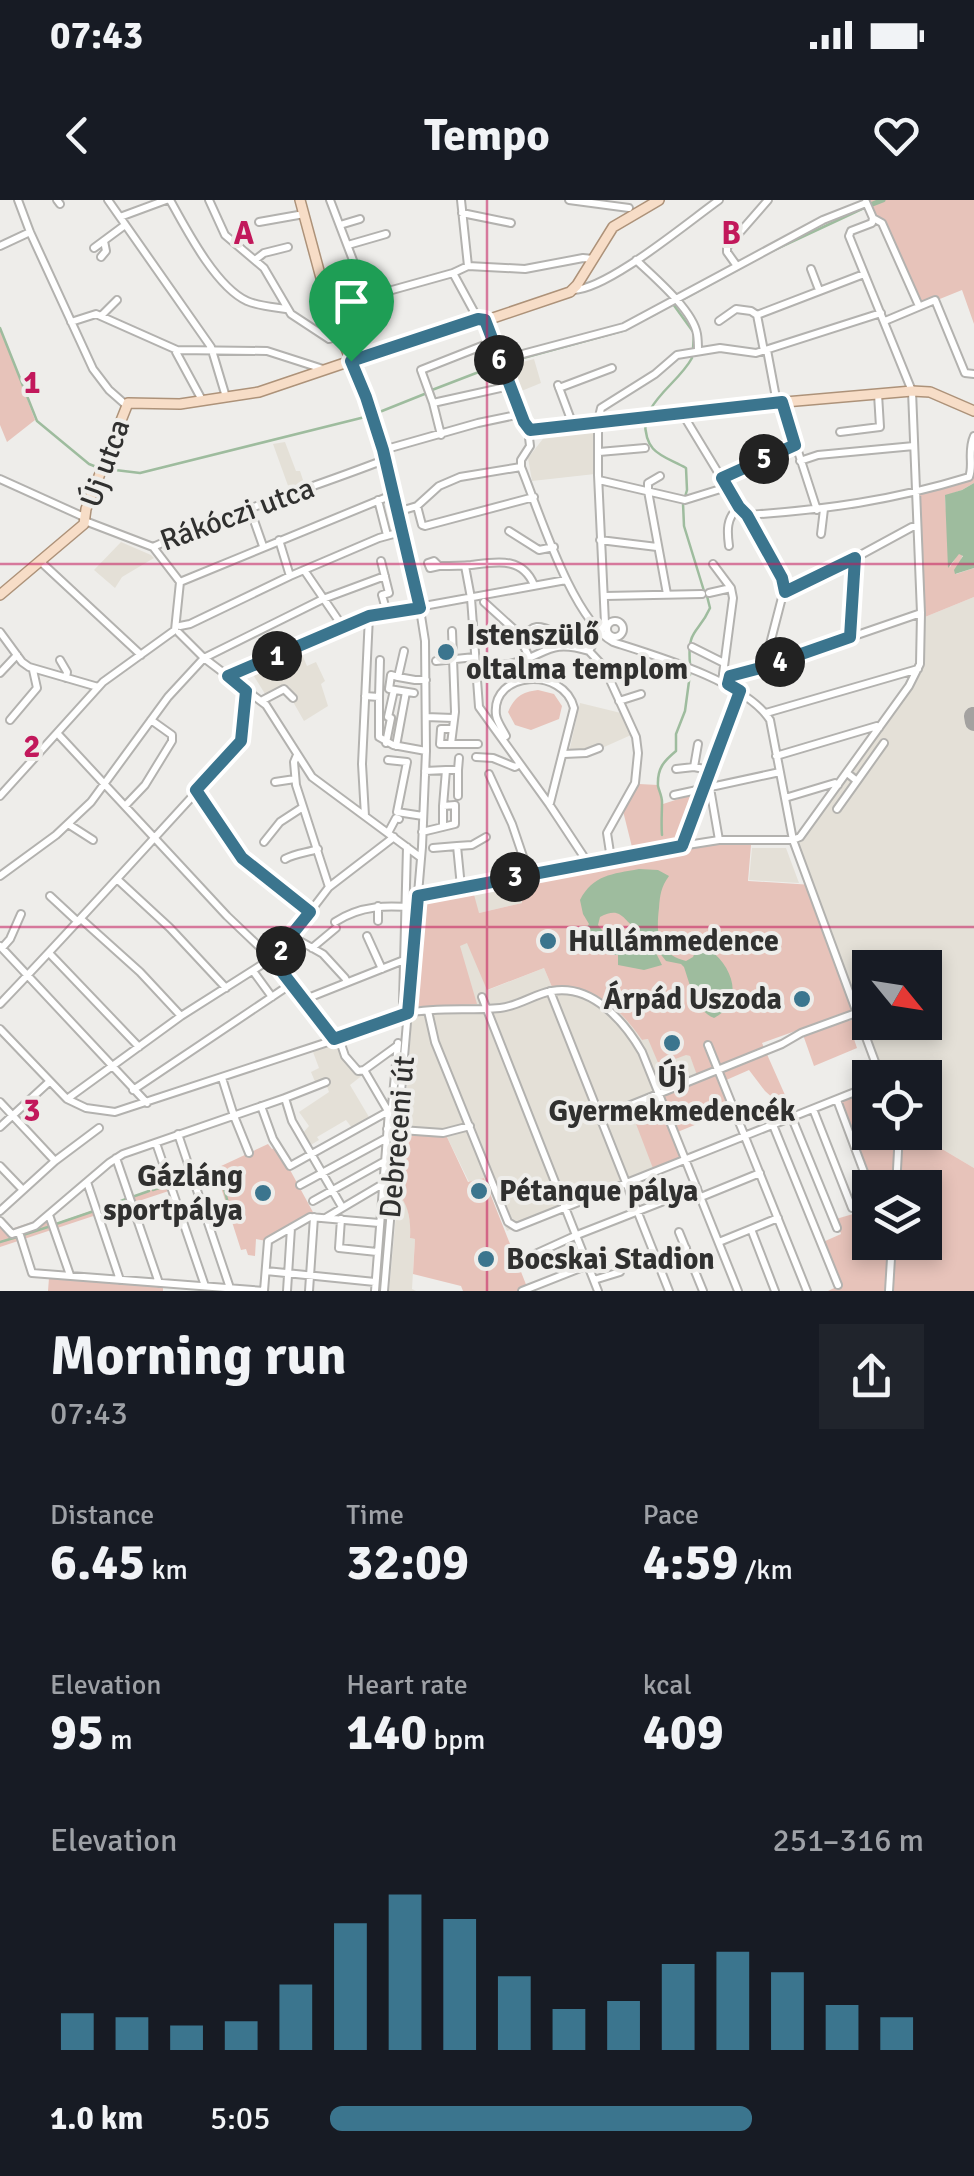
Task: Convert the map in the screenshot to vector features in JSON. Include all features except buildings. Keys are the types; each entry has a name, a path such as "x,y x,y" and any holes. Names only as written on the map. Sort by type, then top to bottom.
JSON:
{"main road":[{"path":"300,200 333,319 351,361"},
{"path":"126,404 172,405 259,392 573,290 610,230 631,208 659,200"},
{"path":"481,319 528,429 532,430 912,391 938,394 974,411"},
{"name":"Új utca","path":"84,519 126,404"},
{"path":"0,595 78,530 84,519"}],"street":[{"path":"18,200 99,377 126,404"},
{"path":"108,200 213,350 226,397"},
{"path":"94,248 122,221 168,200 204,259 236,294 249,302 288,310"},
{"path":"209,200 225,235 264,268 288,310 328,339 341,336"},
{"path":"330,200 367,297"},
{"path":"462,200 468,266"},
{"path":"569,200 631,208"},
{"path":"573,290 610,279 719,200"},
{"path":"737,266 727,247 768,200"},
{"path":"500,360 624,327 824,220 867,204 873,218 882,223 919,306"},
{"path":"258,222 304,214"},
{"path":"462,214 511,223"},
{"path":"340,225 360,218"},
{"path":"418,896 719,840 794,840 800,837 909,686 919,669 921,613 912,391 848,236 872,223 873,218"},
{"path":"0,246 30,232"},
{"path":"348,245 386,234"},
{"path":"101,257 106,251 104,241"},
{"path":"255,260 264,253 288,247"},
{"path":"333,319 367,297 468,266 525,270 593,259"},
{"path":"635,260 668,289 696,329 698,351"},
{"path":"811,270 820,290"},
{"path":"453,273 481,319"},
{"path":"757,315 864,274"},
{"path":"101,316 117,300"},
{"path":"590,651 606,624 598,452 602,406 677,356 720,348 766,351 936,300 966,375 974,374"},
{"path":"719,321 736,309 757,315 780,402 820,509 822,534"},
{"path":"71,322 94,314 177,350 266,352 324,369"},
{"path":"441,434 421,370 492,342"},
{"path":"177,350 203,401"},
{"name":"Debreceni út","path":"351,361 366,397 400,511 401,532 420,608 426,680 421,860 384,1291"},
{"path":"573,425 558,386 612,368"},
{"path":"434,403 510,386"},
{"path":"840,432 880,427 878,394"},
{"path":"682,412 782,578 785,592 764,667"},
{"name":"Rákóczi utca","path":"3,481 153,548 441,434 522,414"},
{"path":"528,429 530,446 521,466 566,580 594,626 614,642 727,678 770,720 794,840 852,1002"},
{"path":"747,515 820,509 916,493 969,477 969,450 974,436"},
{"path":"722,478 795,445"},
{"path":"800,461 818,455 914,446"},
{"path":"598,452 645,448"},
{"path":"400,511 417,506 445,483 521,466"},
{"path":"660,476 649,482 648,492 668,594"},
{"path":"599,480 685,500 727,487"},
{"path":"0,491 3,481"},
{"path":"180,582 392,494"},
{"path":"417,506 422,525 429,528 534,498"},
{"path":"378,500 387,534"},
{"path":"729,546 728,524 739,507"},
{"path":"250,509 263,546"},
{"path":"785,592 917,527"},
{"path":"510,531 539,550 554,547"},
{"path":"0,796 98,687 178,630 290,576 387,534 401,532"},
{"path":"279,540 290,576"},
{"path":"600,540 657,547"},
{"path":"153,548 180,582 178,630 204,658 261,701 312,776 421,860"},
{"path":"850,637 855,558"},
{"path":"381,561 389,593 382,595 387,614"},
{"path":"438,566 507,561 529,574 534,585"},
{"path":"40,562 141,655"},
{"path":"713,564 731,588 731,622 724,663 727,678"},
{"path":"465,566 479,707 588,863"},
{"path":"304,570 343,627"},
{"path":"0,876 68,824 104,785 168,697 204,658 322,599 382,576"},
{"path":"228,676 369,616 566,580"},
{"path":"605,596 683,596 731,588"},
{"path":"484,602 514,628 529,657"},
{"path":"727,678 921,613"},
{"path":"365,816 362,764 369,616"},
{"path":"522,638 537,626 557,633 565,645"},
{"path":"452,631 452,729 440,729 440,744 478,744"},
{"path":"0,632 17,656 33,669 98,687"},
{"path":"436,662 454,659 508,664 565,645 590,651 604,667 636,737 635,784 607,834 611,859"},
{"path":"692,647 724,663"},
{"path":"398,677 404,652"},
{"path":"0,674 17,656"},
{"path":"60,660 66,678"},
{"path":"380,660 379,736 396,746 426,750"},
{"path":"10,720 38,688 33,669"},
{"path":"766,713 919,669"},
{"path":"396,746 410,692 389,689 391,675 426,680"},
{"path":"502,738 506,736 496,712 502,692 522,680 560,686 574,704 550,804"},
{"path":"261,701 284,689 293,698"},
{"path":"386,742 394,690"},
{"path":"0,1004 241,741 246,691"},
{"path":"682,846 740,691"},
{"path":"619,701 641,694"},
{"path":"365,696 379,697"},
{"path":"426,717 453,718"},
{"path":"125,806 145,785 172,741 172,735 152,720"},
{"path":"776,756 879,728"},
{"path":"57,733 272,959 337,1038 358,1071 398,1044 375,1286 266,1271"},
{"path":"837,808 884,743"},
{"path":"694,767 698,744"},
{"path":"564,754 599,748"},
{"path":"297,755 295,779 328,886"},
{"path":"476,757 520,764"},
{"path":"458,796 459,758"},
{"path":"388,760 407,762 397,812 423,816"},
{"path":"676,768 709,770"},
{"path":"442,827 446,770"},
{"path":"425,771 458,770"},
{"path":"674,795 780,772"},
{"path":"847,773 857,780"},
{"path":"488,774 512,824 529,874"},
{"path":"275,782 295,779"},
{"path":"785,798 838,785"},
{"path":"706,788 719,840"},
{"path":"196,790 242,858 310,912"},
{"path":"422,832 455,824 456,805 443,806"},
{"path":"264,842 280,822 303,807"},
{"path":"67,1099 181,1016 272,959 328,886 391,835 396,818 400,819"},
{"path":"68,824 92,840"},
{"path":"433,848 472,844 486,838"},
{"path":"457,846 461,887"},
{"path":"407,847 406,1003 417,1011"},
{"path":"286,859 318,849"},
{"path":"116,879 170,928 226,988"},
{"path":"50,896 140,972 181,1016"},
{"path":"378,906 378,921"},
{"path":"312,948 347,914 378,906 416,908"},
{"path":"21,914 10,939 1,947 146,1104"},
{"path":"292,936 333,963 346,982"},
{"path":"367,936 382,969"},
{"path":"50,953 139,1046"},
{"path":"302,1000 404,960"},
{"path":"253,971 272,997"},
{"path":"133,1090 291,984"},
{"path":"550,991 669,1291"},
{"path":"0,1029 67,1099 80,1106 111,1112 146,1104 408,1013 512,1006 550,991 583,994 609,1010 635,1040 738,1291"},
{"path":"482,996 598,1291"},
{"path":"428,1011 435,1042 511,1226 516,1227 852,1093"},
{"path":"601,1117 852,1014"},
{"path":"394,1020 406,1026"},
{"path":"708,1045 807,1291"},
{"path":"364,1070 389,1111"},
{"path":"222,1078 249,1153"},
{"path":"0,1127 49,1082"},
{"path":"4,1237 33,1227 116,1158 326,1082"},
{"path":"285,1098 292,1121 342,1207"},
{"path":"837,1099 863,1170"},
{"path":"0,1102 55,1161"},
{"path":"261,1106 273,1139 290,1166 389,1111"},
{"path":"812,1109 852,1208"},
{"path":"792,1118 837,1228"},
{"path":"773,1125 838,1285"},
{"path":"300,1185 398,1130 444,1133 470,1126"},
{"path":"0,1211 99,1128"},
{"path":"178,1134 230,1288"},
{"path":"156,1142 204,1286"},
{"path":"116,1158 159,1282"},
{"path":"313,1201 384,1161"},
{"path":"0,1166 22,1190"},
{"path":"701,1197 760,1173"},
{"path":"87,1182 120,1280"},
{"path":"327,1218 382,1185"},
{"path":"522,1260 697,1188"},
{"path":"667,1200 671,1210"},
{"path":"49,1215 70,1276"},
{"path":"16,1233 32,1273 264,1291 268,1241 310,1217 379,1223"},
{"path":"309,1291 314,1217"},
{"path":"719,1242 779,1218"},
{"path":"340,1219 340,1248 377,1252"},
{"path":"0,1222 9,1232 16,1233"},
{"path":"288,1291 291,1228"},
{"path":"751,1229 775,1291"},
{"path":"679,1232 703,1291"},
{"path":"656,1260 686,1248"},
{"path":"889,1291 891,1260"},
{"path":"522,1291 588,1265"},
{"path":"594,1280 620,1272 618,1265"}],"shaded area":[{"path":"867,200 974,200 974,324 962,290 920,307 883,223 875,217"},
{"path":"0,327 35,420 7,442 0,425"},
{"path":"534,359 541,383 519,392 508,366"},
{"path":"595,426 595,474 532,481 528,458 549,431"},
{"path":"285,442 306,489 291,494 273,444"},
{"path":"974,470 974,483 945,496 950,567 958,554 963,554 956,574 974,568 974,597 925,617 916,493 968,477"},
{"path":"974,483 974,568 955,574 963,556 959,554 948,568 945,495"},
{"path":"121,542 154,558 122,577 115,588 94,570"},
{"path":"974,597 974,1168 942,1149 942,1060 879,1060 871,1040 942,1040 942,950 852,950 852,988 799,844 912,689 923,667 925,617"},
{"path":"300,650 307,666 316,662 325,681 321,684 328,706 304,721 289,686 267,697 252,673"},
{"path":"538,690 554,694 562,706 559,719 531,730 515,725 508,712 513,703 519,696"},
{"path":"580,703 621,713 631,735 602,748 599,744 569,752"},
{"path":"639,784 658,785 663,804 697,793 678,850 720,844 751,845 748,881 813,885 852,988 852,1012 846,1015 852,1020 852,1040 857,1048 814,1066 801,1029 762,1043 789,1104 783,1107 749,1070 724,1081 734,1109 675,1133 683,1158 654,1171 633,1116 661,1105 657,1094 698,1078 690,1056 659,1065 648,1039 642,1040 614,1008 582,990 552,987 544,968 487,990 467,943 460,946 477,1004 416,1008 423,899 473,891 479,913 522,903 517,879 635,859 623,811"},
{"path":"752,848 786,848 799,883 749,880"},
{"path":"639,869 658,870 669,876 661,891 658,917 664,948 686,961 696,950 710,950 730,975 730,1003 714,1018 698,1004 684,967 666,961 647,937 637,934 638,930 618,913 600,917 598,925 610,940 605,944 596,947 584,940 582,933 589,924 580,900 585,892 604,877"},
{"path":"517,879 522,903 479,913 463,928 488,990 544,968 552,987 573,987 591,993 610,1003 642,1040 690,1056 699,1078 661,1105 654,1171 507,1231 484,1178 469,1182 447,1137 404,1133 420,897"},
{"path":"630,935 632,941 635,936 656,953 662,965 644,970 618,965 614,952 622,948 625,937"},
{"path":"339,1042 344,1056 364,1074 350,1085 369,1117 352,1128 346,1120 309,1146 302,1134 309,1126 299,1112 329,1092 325,1081 316,1084 311,1072 319,1068 313,1052"},
{"path":"852,1096 852,1136 839,1101"},
{"path":"404,1133 446,1135 468,1182 484,1178 527,1287 517,1291 463,1291 461,1286 413,1274 415,1239 410,1238 408,1214 398,1193"},
{"path":"268,1144 272,1149 277,1146 314,1214 266,1241 256,1239 255,1256 241,1250 217,1175 0,1247 0,1217 11,1229 38,1220 50,1209 56,1223 219,1167"},
{"path":"942,1149 974,1168 974,1291 828,1291 840,1285 823,1242 841,1234 836,1219 852,1214 852,1260 942,1260 942,1170 865,1170 857,1150"},
{"path":"398,1193 406,1202 410,1238 415,1239 412,1289 416,1291 389,1291"},
{"path":"49,1278 163,1287 163,1291 48,1291"}],"waterway":[{"path":"870,205 883,200"},
{"path":"772,251 864,208"},
{"path":"680,301 752,262"},
{"path":"652,316 673,304 694,333 693,349"},
{"path":"0,328 37,421 99,468"},
{"path":"505,363 622,331"},
{"path":"650,410 692,358"},
{"path":"432,390 497,365"},
{"path":"377,413 427,393"},
{"path":"107,469 140,473 369,416"},
{"path":"645,421 652,447 686,468 685,497"},
{"path":"683,503 684,526 704,591"},
{"path":"690,664 692,638 710,608 707,596"},
{"path":"662,835 659,774 676,751 676,734 685,711 690,674"},
{"path":"196,1176 218,1169"},
{"path":"219,1171 228,1203"},
{"path":"173,1183 190,1178"},
{"path":"153,1190 168,1185"},
{"path":"132,1197 149,1191"},
{"path":"100,1209 126,1199"},
{"path":"56,1224 94,1211"},
{"path":"23,1235 51,1226"},
{"path":"0,1242 17,1237"}],"runway":[{"path":"973,716 974,722"}],"place":[{"name":"Istenszülő oltalma templom","path":"446,652"},
{"name":"Hullámmedence","path":"548,941"},
{"name":"Árpád Uszoda","path":"802,999"},
{"name":"Új Gyermekmedencék","path":"672,1043"},
{"name":"Pétanque pálya","path":"479,1191"},
{"name":"Gázláng sportpálya","path":"263,1193"},
{"name":"Bocskai Stadion","path":"486,1259"}],"route":[{"path":"478,319 485,320 530,430 782,402 795,445 722,478 782,578 785,592 855,558 856,562 850,637 730,676 728,684 740,691 682,846 418,896 408,1013 334,1039 272,959 310,912 242,858 196,790 242,738 246,691 228,676 369,616 420,608 383,450 351,361 478,319"}]}
